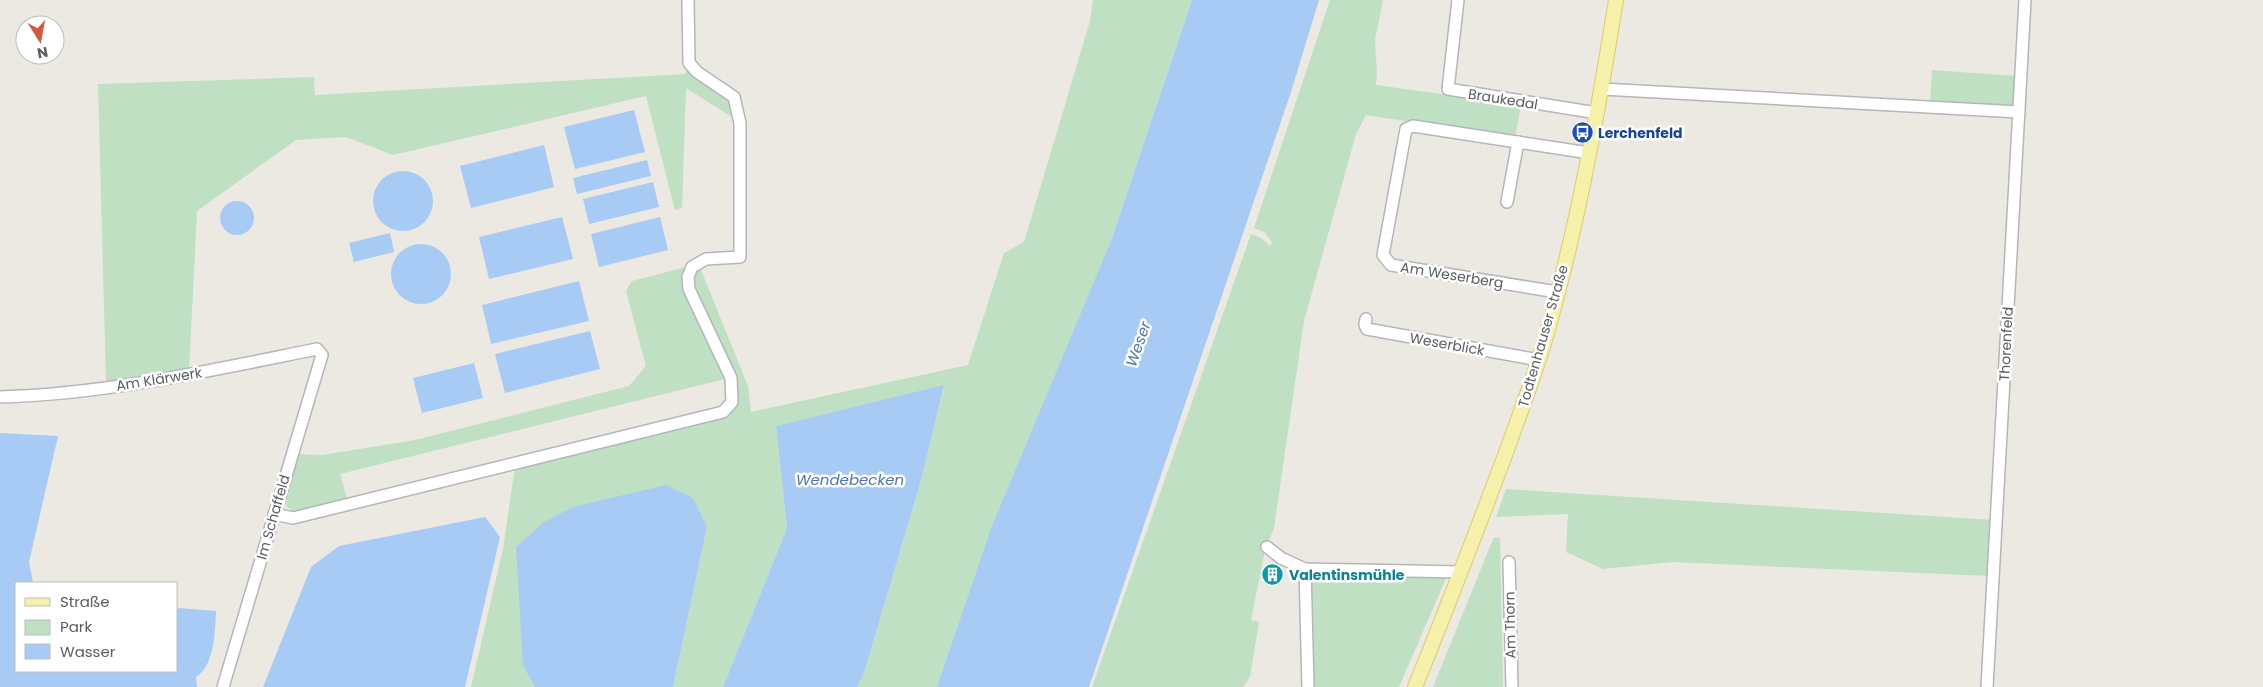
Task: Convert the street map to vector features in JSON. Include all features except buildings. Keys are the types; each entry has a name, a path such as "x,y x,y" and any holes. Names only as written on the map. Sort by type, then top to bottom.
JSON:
{"main road":[{"name":"Todtenhauser Straße","path":"1415,687 1461,572 1538,360 1575,223 1602,89 1616,0"}],"street":[{"path":"274,514 293,518 723,412 732,402 731,378 689,289 688,277 692,266 706,259 740,257 740,123 734,96 697,72 689,62 688,0"},
{"name":"Braukedal","path":"1458,0 1448,89 1597,113"},
{"name":"Thorenfeld","path":"1987,687 2025,0"},
{"path":"1602,89 2019,112"},
{"name":"Am Weserberg","path":"1518,142 1409,127 1406,129 1383,255 1391,265 1557,292"},
{"path":"1506,202 1518,142 1589,153"},
{"name":"Weserblick","path":"1366,319 1365,325 1367,329 1538,360"},
{"name":"Im Schaffeld","path":"222,687 322,355 317,349"},
{"name":"Am Klärwerk","path":"0,397 33,396 189,375 317,349"},
{"path":"1267,547 1281,558 1305,569 1461,572"},
{"name":"Am Thorn","path":"1509,562 1512,687"},
{"path":"1305,569 1308,687"}],"green space":[{"path":"1093,0 1192,0 1111,241 940,687 857,687 864,673 922,477 944,386 776,426 787,528 723,687 673,687 707,527 523,666 535,687 471,687 503,549 515,467 725,416 735,402 692,289 690,278 699,265 748,386 751,412 968,365 1004,253 1024,242 1090,21"},
{"path":"1330,0 1383,0 1375,40 1376,85 1521,105 1515,138 1366,115 1356,134 1304,321 1274,528 1265,550 1251,620 1259,622 1250,677 1243,687 1092,687 1251,234 1261,238 1270,246 1272,242 1264,232 1254,228"},
{"path":"688,69 732,99 735,119 686,88 682,208 675,210 646,96 393,155 346,137 296,140 197,211 189,370 106,381 98,84 314,77 315,95 685,74"},
{"path":"1932,70 2017,76 2016,109 1930,104"},
{"path":"690,266 685,277 729,378 340,474 348,502 294,515 283,501 297,454 323,455 415,440 629,386 646,366 626,291 632,281"},
{"path":"1506,489 1993,520 1989,576 1673,562 1603,569 1566,552 1568,514 1496,517"},
{"path":"1494,537 1500,538 1503,687 1433,687"},
{"path":"1315,572 1447,576 1399,687 1310,687 1308,580"}],"water":[{"name":"Weser","path":"1192,0 1319,0 1291,92 1089,687 937,687 992,526 1111,241"},
{"path":"634,110 645,152 575,169 564,127"},
{"path":"544,145 554,187 471,208 460,166"},
{"path":"647,160 651,176 577,194 573,178"},
{"path":"403,171 420,176 428,184 433,201 428,218 420,226 403,231 386,226 378,218 373,201 378,184 386,176"},
{"path":"653,182 659,207 589,224 583,199"},
{"path":"237,201 249,206 254,218 249,230 237,235 225,230 220,218 225,206"},
{"path":"562,217 573,259 489,279 479,237"},
{"path":"660,217 668,250 599,267 591,234"},
{"path":"390,233 394,252 354,262 349,243"},
{"path":"421,244 438,249 446,257 451,274 446,291 438,299 421,304 404,299 396,291 391,274 396,257 404,249"},
{"path":"579,281 589,321 491,344 482,305"},
{"path":"590,331 600,369 505,393 495,354"},
{"path":"474,363 483,398 422,413 413,378"},
{"name":"Wendebecken","path":"944,385 922,477 864,673 857,687 723,687 787,528 776,426"},
{"path":"0,433 58,436 29,562 33,582 15,582 15,672 178,672 179,608 216,611 213,647 207,664 196,677 197,687 0,687"},
{"path":"666,485 693,498 707,527 673,687 535,687 523,666 516,547 544,522 573,507"},
{"path":"485,517 500,537 465,687 263,687 311,567 339,546"}],"place":[{"name":"Lerchenfeld","path":"1582,133"},
{"name":"Valentinsmühle","path":"1273,575"}]}
